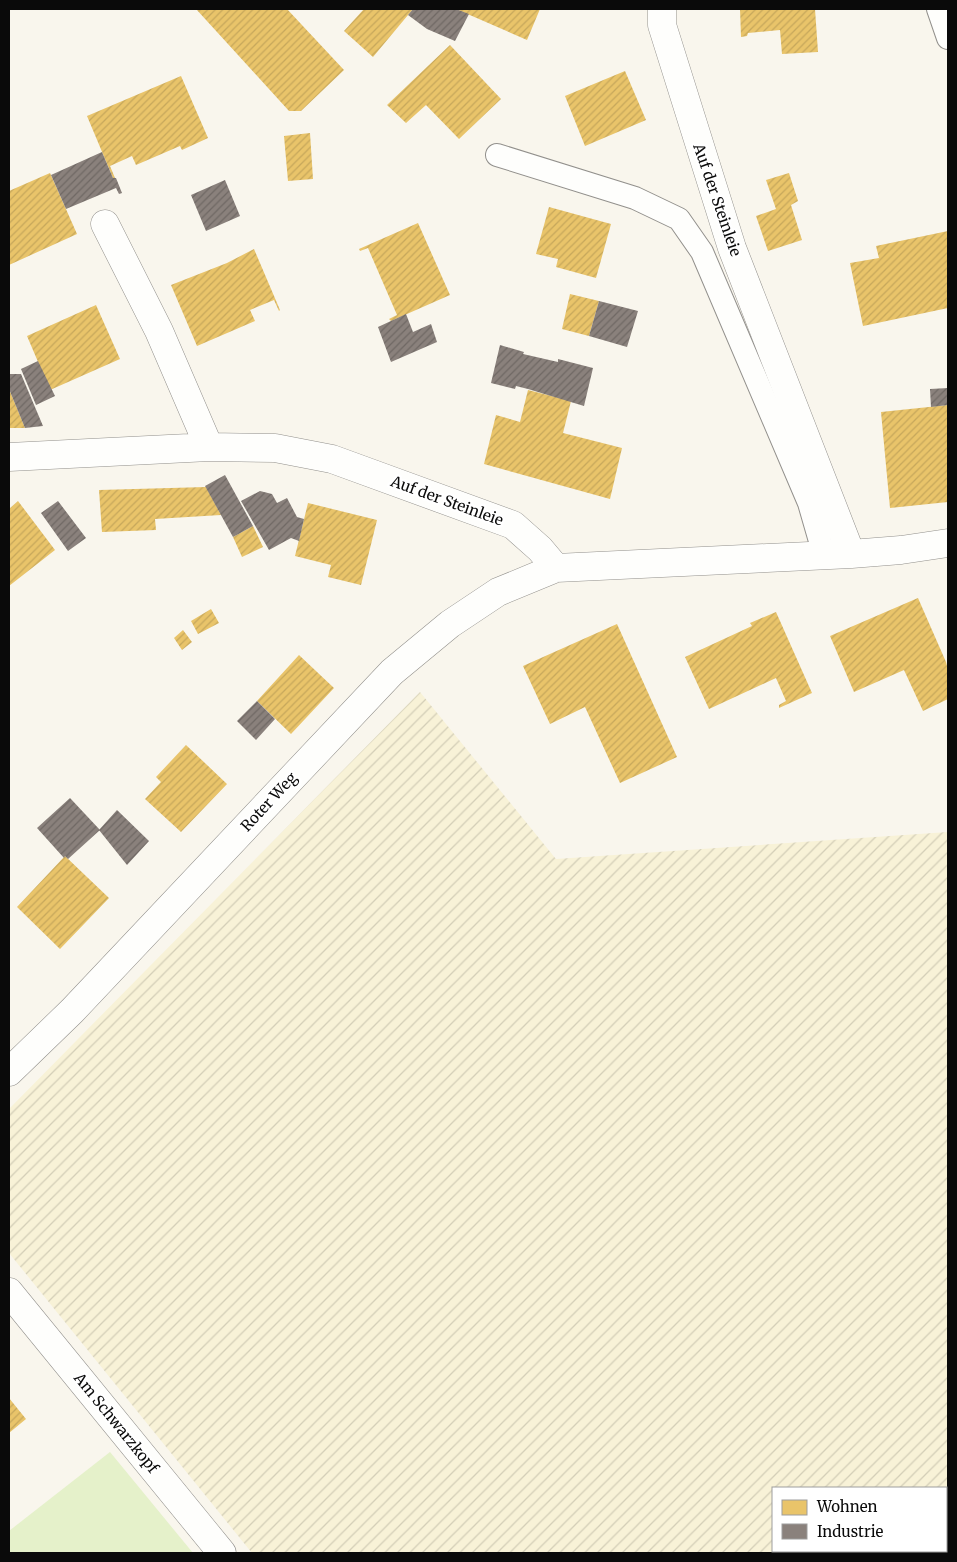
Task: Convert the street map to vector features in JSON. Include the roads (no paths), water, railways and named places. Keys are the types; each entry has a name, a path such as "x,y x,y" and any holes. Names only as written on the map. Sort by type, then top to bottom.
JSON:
{"street":[{"name":"Auf der Steinleie","path":"662,9 662,25 732,248 851,554"},
{"path":"105,224 159,330 209,447"},
{"name":"Auf der Steinleie","path":"9,457 209,447 275,448 332,458 513,525 540,549 556,568"},
{"path":"556,568 851,554 902,550 948,543"},
{"name":"Roter Weg","path":"9,1072 72,1011 392,672 450,624 498,592 556,568"},
{"name":"Am Schwarzkopf","path":"9,1292 222,1553"}],"lane":[{"path":"938,9 948,38"},
{"path":"497,155 635,198 678,219 702,252 809,503 824,555"}]}
